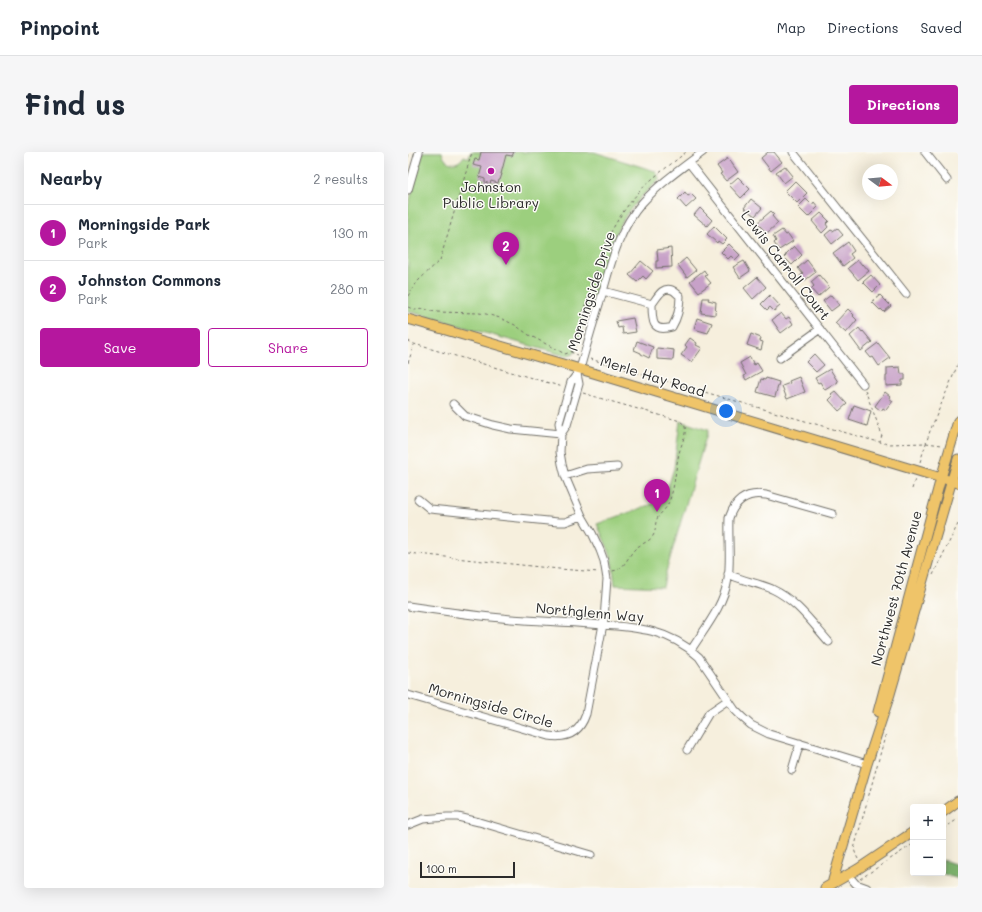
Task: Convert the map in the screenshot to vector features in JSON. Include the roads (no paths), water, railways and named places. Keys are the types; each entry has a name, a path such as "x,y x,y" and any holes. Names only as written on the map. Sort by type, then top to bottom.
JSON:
{"main road":[{"name":"Merle Hay Road","path":"408,319 955,482"},
{"name":"Northwest 70th Avenue","path":"867,764 869,745 941,478 958,421"},
{"name":"Northwest 70th Avenue","path":"829,886 833,880 867,764 955,482 958,459"},
{"path":"946,810 958,801"},
{"path":"829,886 910,834"}],"street":[{"path":"408,190 419,152"},
{"name":"Morningside Drive","path":"603,625 607,579 604,561 592,533 582,516 565,476 560,452 561,434 559,423 571,382 579,371 584,357 617,244 624,230 631,217 651,193 703,152"},
{"path":"793,152 906,294"},
{"path":"925,152 947,180"},
{"name":"Lewis Carroll Court","path":"689,163 863,384"},
{"path":"666,289 673,290 680,296 677,318 672,327 664,329 656,326 652,319 652,304 661,292 666,289"},
{"path":"603,291 652,304"},
{"path":"780,358 820,329"},
{"name":"Morningside Drive","path":"561,434 567,425 579,384 579,371"},
{"path":"453,404 465,416 493,425 511,429 561,434"},
{"path":"565,476 587,469 617,467"},
{"path":"692,650 722,600 728,574 729,518 731,511 739,500 752,494 766,495 833,514"},
{"path":"418,499 430,509 558,522 565,522 582,516"},
{"path":"728,574 762,585 774,590 786,598 805,614 829,642"},
{"name":"Northglenn Way","path":"408,606 478,616 636,628 673,638 692,650 699,657 728,700 739,714 751,725 769,734 867,764"},
{"name":"Morningside Circle","path":"408,695 556,738 570,735 584,720 603,625"},
{"path":"687,750 709,713 728,700"},
{"path":"792,770 800,743"},
{"path":"408,825 423,819 447,817 458,818 479,822 591,855"},
{"path":"848,875 855,883 867,888"}],"place":[{"name":"Johnston Public Library","path":"491,171"},
{"name":"Johnston Commons","path":"506,265"},
{"name":"Morningside Park","path":"657,512"}]}
